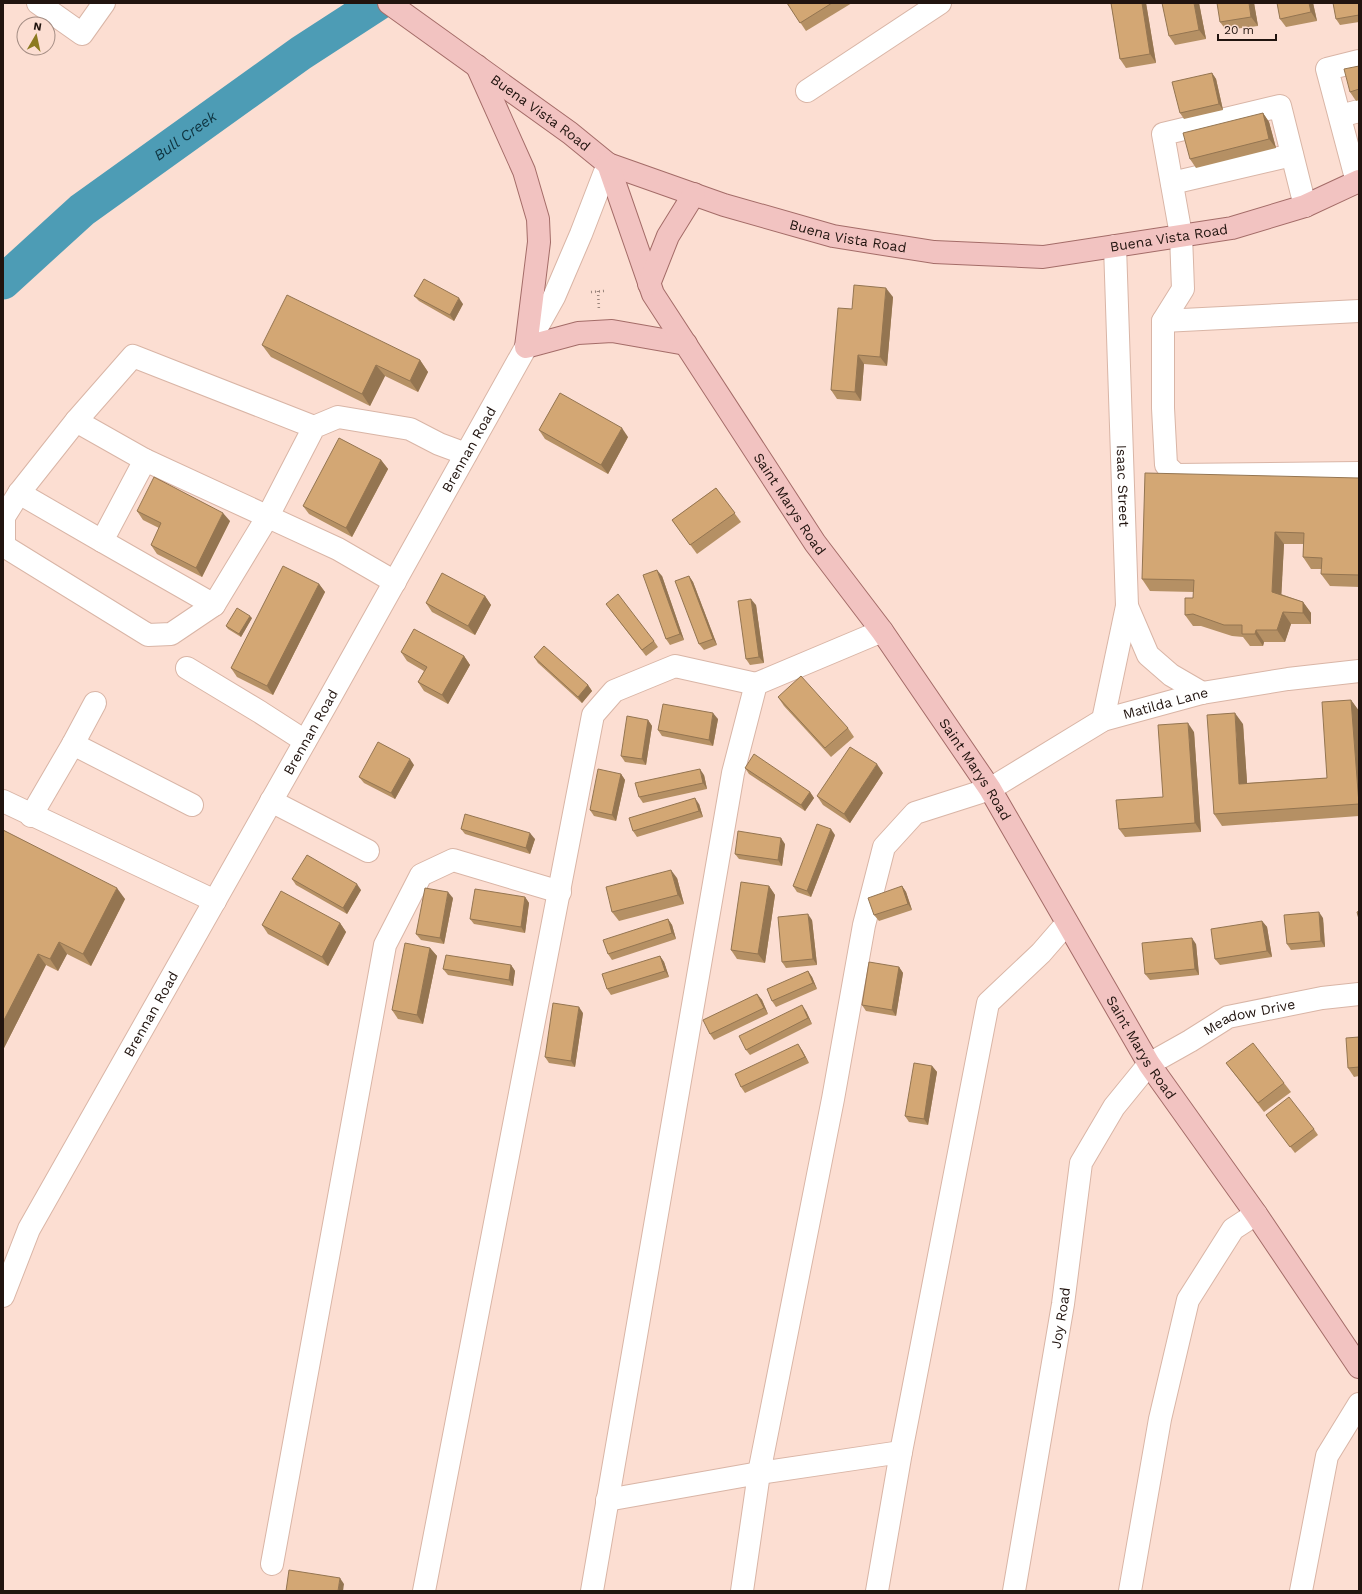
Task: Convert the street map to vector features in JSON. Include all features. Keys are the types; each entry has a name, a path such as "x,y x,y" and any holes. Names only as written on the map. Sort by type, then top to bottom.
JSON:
{"main road":[{"name":"Buena Vista Road","path":"389,3 570,133 608,164 724,205 833,236 934,252 1043,257 1232,228 1305,206 1358,182"},
{"path":"478,66 524,171 538,219 539,242 526,347 578,333 612,331 686,344"},
{"name":"Saint Marys Road","path":"608,164 653,294 815,543 882,631 990,789 1150,1064 1256,1214 1359,1367"},
{"path":"649,284 668,236 694,194"}],"street":[{"path":"38,3 82,34 101,6"},
{"path":"807,92 940,3"},
{"path":"1358,182 1349,114 1327,69 1359,61"},
{"path":"1305,206 1280,106 1244,121 1211,129 1163,134 1181,235 1183,289 1163,322 1163,408 1166,465 1176,474 1359,473"},
{"path":"1172,183 1222,166 1254,159 1292,155"},
{"name":"Brennan Road","path":"3,1296 29,1229 272,801 554,297 581,234 608,164"},
{"name":"Isaac Street","path":"1115,246 1127,606 1148,655 1171,675 1202,693"},
{"path":"1163,322 1359,311"},
{"path":"314,427 133,356 76,421 19,493 4,517 4,546 148,635 171,634 214,605 268,516 314,427 338,417 410,429 439,444 466,454"},
{"path":"76,421 146,460 338,549 395,582"},
{"path":"102,541 146,460"},
{"path":"19,493 214,605"},
{"path":"1103,720 1127,606"},
{"path":"424,1591 593,715 614,691 675,666 756,684 882,631"},
{"path":"187,668 305,741"},
{"name":"Matilda Lane","path":"742,1591 759,1473 833,1099 864,925 884,846 915,813 990,789 1103,720 1202,693 1288,679 1359,671"},
{"path":"592,1591 733,773 756,684"},
{"path":"31,816 73,744 94,703"},
{"path":"73,744 192,805"},
{"path":"272,801 368,851"},
{"path":"3,802 215,901"},
{"path":"272,1564 385,945 421,875 453,860 560,892"},
{"path":"877,1591 901,1452 988,1003 1041,953 1067,923"},
{"name":"Meadow Drive","path":"1150,1064 1190,1042 1228,1017 1322,998 1359,994"},
{"name":"Joy Road","path":"1014,1591 1063,1304 1081,1162 1114,1107 1150,1064"},
{"path":"1130,1591 1160,1420 1188,1300 1233,1229 1256,1214"},
{"path":"1301,1591 1327,1456 1359,1404"},
{"path":"607,1500 759,1473 901,1452"}],"path":[{"path":"598,291 599,313"},
{"path":"591,292 604,291"}],"building":[{"path":"787,3 832,3 800,23"},
{"path":"1111,3 1142,3 1150,54 1120,59"},
{"path":"1162,3 1194,3 1199,30 1169,36"},
{"path":"1217,3 1249,3 1251,17 1220,22"},
{"path":"1277,3 1309,3 1311,12 1280,19"},
{"path":"1333,3 1359,3 1359,15 1336,19"},
{"path":"1359,66 1359,89 1350,92 1344,69"},
{"path":"1212,73 1219,104 1180,113 1172,82"},
{"path":"1263,113 1269,139 1190,159 1183,133"},
{"path":"424,279 459,298 450,315 414,296"},
{"path":"854,285 886,288 880,357 858,355 855,392 831,390 838,308 852,309"},
{"path":"287,295 420,360 410,381 376,365 362,394 262,345"},
{"path":"560,393 622,428 601,465 539,430"},
{"path":"339,438 381,460 346,528 303,506"},
{"path":"1145,473 1359,478 1359,575 1321,574 1322,558 1303,557 1304,533 1275,532 1272,592 1303,602 1303,613 1283,612 1277,630 1256,630 1255,634 1242,634 1242,625 1224,625 1193,614 1185,615 1185,598 1193,598 1194,580 1142,579"},
{"path":"154,477 223,513 196,568 151,545 161,523 137,511"},
{"path":"716,488 735,513 690,545 672,520"},
{"path":"283,566 319,584 267,686 231,668"},
{"path":"657,570 680,634 666,639 643,575"},
{"path":"442,573 485,596 468,626 426,603"},
{"path":"689,576 713,639 699,644 675,581"},
{"path":"618,594 654,641 642,650 606,604"},
{"path":"751,599 759,657 746,659 738,601"},
{"path":"237,608 250,616 239,634 226,626"},
{"path":"414,629 464,656 442,695 418,682 427,667 401,652"},
{"path":"544,646 588,685 578,697 534,657"},
{"path":"801,676 848,728 825,748 778,697"},
{"path":"1351,700 1359,804 1214,814 1207,715 1235,713 1239,784 1327,778 1322,702"},
{"path":"663,704 713,713 709,740 658,730"},
{"path":"627,716 648,720 642,759 621,756"},
{"path":"1188,723 1195,823 1119,829 1116,800 1163,797 1158,725"},
{"path":"378,742 410,759 391,793 359,777"},
{"path":"850,747 877,764 844,814 817,796"},
{"path":"754,754 810,792 801,805 745,768"},
{"path":"598,769 621,774 612,815 590,810"},
{"path":"700,769 703,783 639,797 635,783"},
{"path":"695,798 699,811 633,831 629,818"},
{"path":"465,814 530,833 526,848 461,829"},
{"path":"817,824 831,829 807,891 793,886"},
{"path":"3,830 117,888 83,954 59,942 50,959 38,954 3,1022"},
{"path":"738,831 781,838 778,860 735,854"},
{"path":"307,855 357,884 343,908 292,879"},
{"path":"671,870 678,895 612,912 606,887"},
{"path":"741,882 769,886 758,954 731,950"},
{"path":"902,886 908,904 874,915 868,898"},
{"path":"425,888 448,892 440,938 416,934"},
{"path":"475,889 525,897 521,927 470,919"},
{"path":"281,891 340,923 322,957 262,925"},
{"path":"1319,912 1321,941 1287,944 1284,915"},
{"path":"808,914 813,959 782,962 778,917"},
{"path":"668,919 672,933 608,954 603,940"},
{"path":"1262,921 1267,951 1215,959 1211,929"},
{"path":"1192,938 1195,969 1145,974 1142,943"},
{"path":"405,943 430,948 417,1015 392,1010"},
{"path":"446,955 511,965 509,980 443,969"},
{"path":"660,956 665,971 607,989 602,974"},
{"path":"869,962 899,967 892,1010 862,1005"},
{"path":"808,971 813,983 772,1001 767,989"},
{"path":"757,994 764,1008 710,1034 703,1020"},
{"path":"553,1003 579,1007 571,1061 545,1057"},
{"path":"802,1005 808,1018 746,1050 739,1036"},
{"path":"1359,1037 1359,1067 1348,1068 1346,1038"},
{"path":"1253,1043 1284,1083 1258,1103 1226,1063"},
{"path":"798,1044 805,1057 741,1087 735,1074"},
{"path":"914,1063 932,1066 924,1119 905,1116"},
{"path":"1289,1097 1314,1129 1290,1147 1266,1115"},
{"path":"289,1570 340,1578 338,1591 286,1591"}],"waterway":[{"name":"Bull Creek","path":"3,282 82,210 301,53 378,3"}]}
